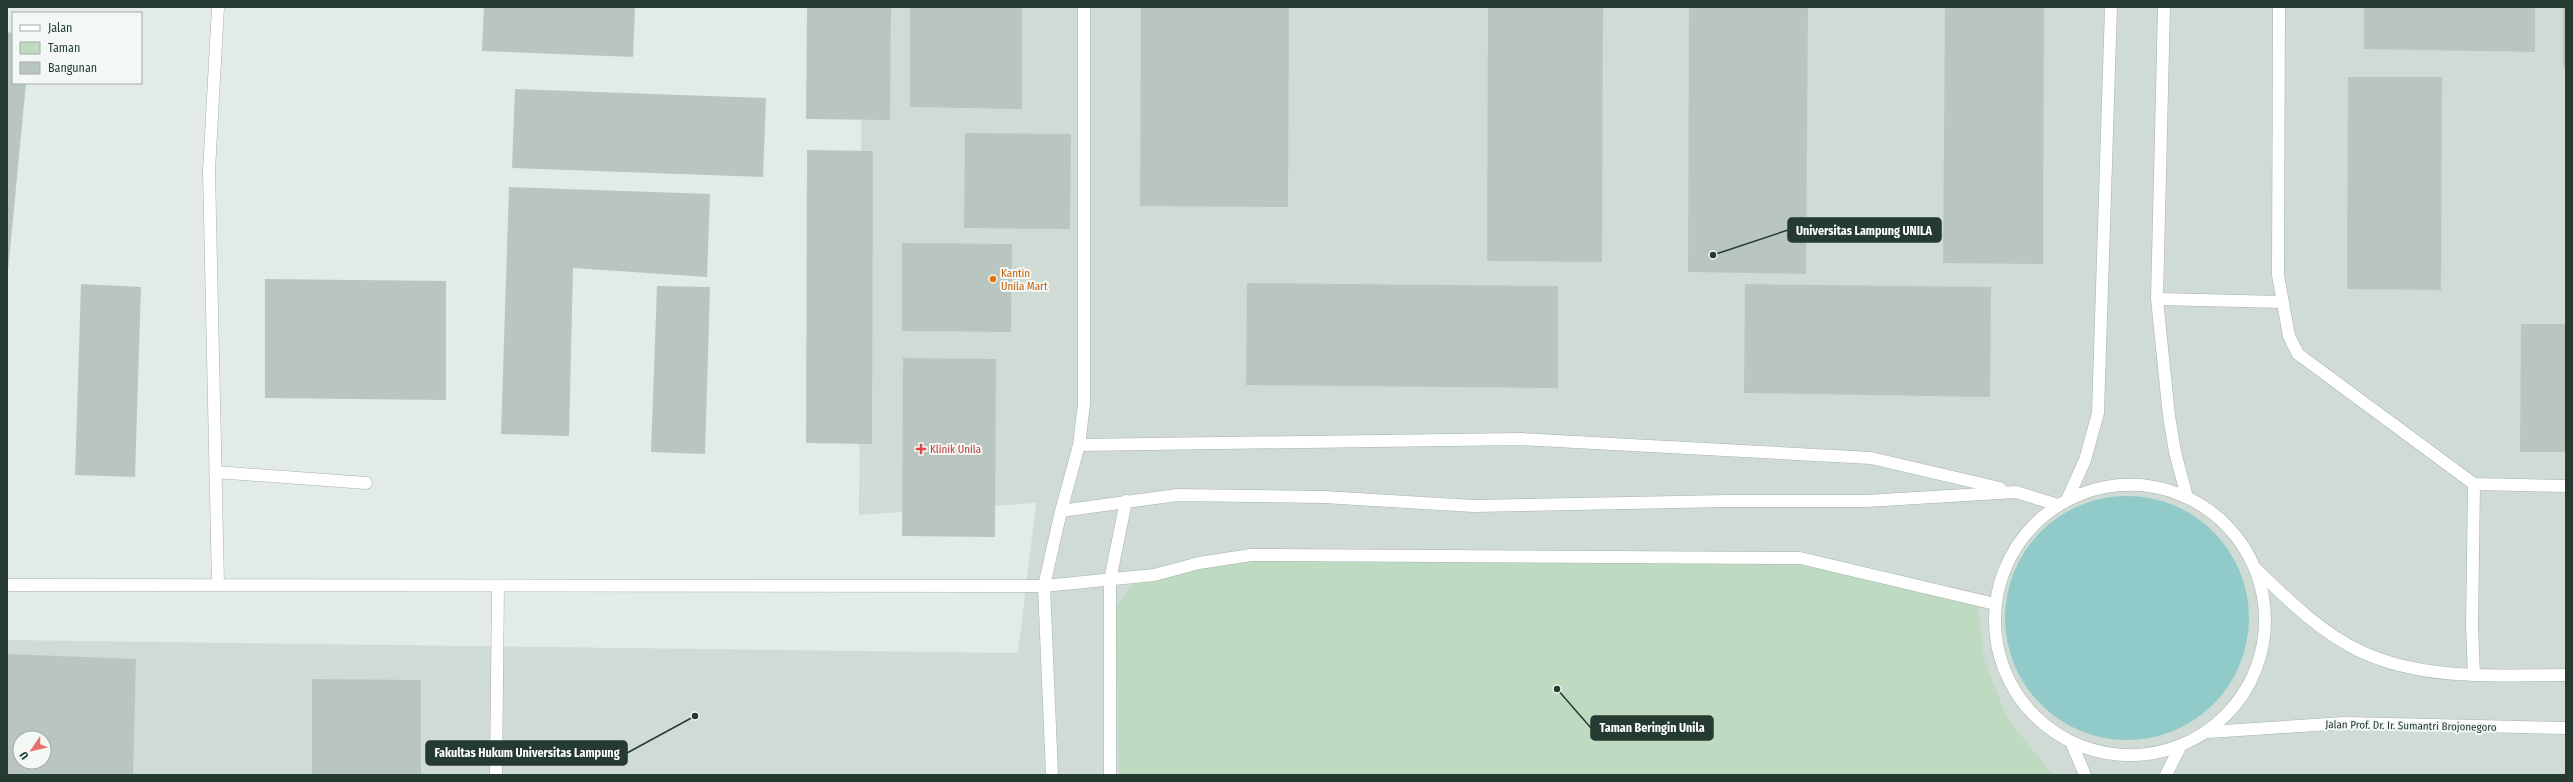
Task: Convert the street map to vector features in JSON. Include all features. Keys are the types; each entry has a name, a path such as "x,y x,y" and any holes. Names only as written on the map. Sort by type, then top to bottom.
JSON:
{"street":[{"path":"218,7 209,171 218,585"},
{"path":"1052,775 1044,586 1061,511 1079,445 1084,404 1084,7"},
{"path":"2062,502 2085,460 2098,413 2111,7"},
{"path":"2164,7 2157,299 2169,416 2175,452 2187,497"},
{"path":"2278,7 2278,276 2289,336 2298,354 2311,366 2474,484 2566,486"},
{"path":"2157,299 2282,302"},
{"path":"1079,445 1520,439 1871,458 2062,502"},
{"path":"215,472 366,483"},
{"path":"2474,484 2472,626 2474,675"},
{"path":"2255,568 2265,629 2249,687 2209,732 2180,747 2145,756 2107,754 2072,744 2027,709 2000,660 1995,604 2006,565 2027,531 2062,502 2106,486 2147,486 2187,497 2215,515 2239,540 2255,568 2297,608 2362,652 2393,662 2430,671 2474,675 2566,675"},
{"path":"1061,511 1126,501 1192,495 1324,497 1473,506 1728,501 1866,501 2016,492"},
{"path":"1110,775 1110,580 1126,501"},
{"path":"7,585 1044,586 1154,575 1199,563 1251,555 1800,558 1995,604"},
{"path":"496,775 498,586"},
{"name":"Jalan Prof. Dr. Ir. Sumantri Brojonegoro","path":"2209,732 2344,723 2566,728"},
{"path":"2072,744 2085,775"},
{"path":"2166,775 2180,747"}],"shaded area":[{"path":"862,7 2566,7 2566,775 7,775 7,640 1018,653 1036,503 859,515"}],"green space":[{"path":"1254,559 1795,561 1978,605 1984,659 2007,718 2053,775 1119,775 1116,607 1131,586 1156,576"}],"water":[{"path":"2127,496 2151,499 2174,506 2195,517 2213,532 2228,550 2239,571 2246,594 2249,618 2246,642 2239,665 2228,686 2213,704 2195,719 2174,730 2151,737 2127,740 2103,737 2080,730 2059,719 2041,704 2026,686 2015,665 2008,642 2005,618 2008,594 2015,571 2026,550 2041,532 2059,517 2080,506 2103,499"}],"building":[{"path":"484,7 635,7 633,57 482,51"},
{"path":"807,7 891,7 890,120 806,119"},
{"path":"910,7 1022,7 1022,109 910,107"},
{"path":"1141,7 1289,7 1288,207 1140,206"},
{"path":"1488,7 1603,7 1602,262 1487,261"},
{"path":"1689,7 1808,7 1806,274 1688,272"},
{"path":"1945,7 2044,7 2043,264 1943,263"},
{"path":"2364,7 2535,7 2535,52 2364,49"},
{"path":"2563,7 2566,7 2566,67 2563,67"},
{"path":"7,32 12,33 12,84 26,84 8,271"},
{"path":"2348,77 2442,77 2441,290 2347,289"},
{"path":"515,89 766,98 763,177 512,168"},
{"path":"965,133 1071,134 1070,229 964,228"},
{"path":"807,150 873,151 872,444 806,443"},
{"path":"509,187 710,194 707,277 573,268 569,436 501,434"},
{"path":"902,243 1012,244 1011,332 902,331"},
{"path":"265,279 446,281 446,400 265,398"},
{"path":"1247,283 1558,286 1558,388 1246,385"},
{"path":"81,284 141,287 135,477 75,475"},
{"path":"1745,284 1991,287 1990,397 1744,393"},
{"path":"657,286 710,287 705,454 651,452"},
{"path":"2521,324 2566,324 2566,452 2520,452"},
{"path":"903,358 996,359 995,537 902,536"},
{"path":"7,654 136,659 133,775 7,775"},
{"path":"312,679 421,680 421,775 312,775"}],"place":[{"name":"Universitas Lampung UNILA","path":"1713,255"},
{"name":"Kantin Unila Mart","path":"993,279"},
{"name":"Klinik Unila","path":"921,449"},
{"name":"Taman Beringin Unila","path":"1557,689"},
{"name":"Fakultas Hukum Universitas Lampung","path":"695,716"}]}
